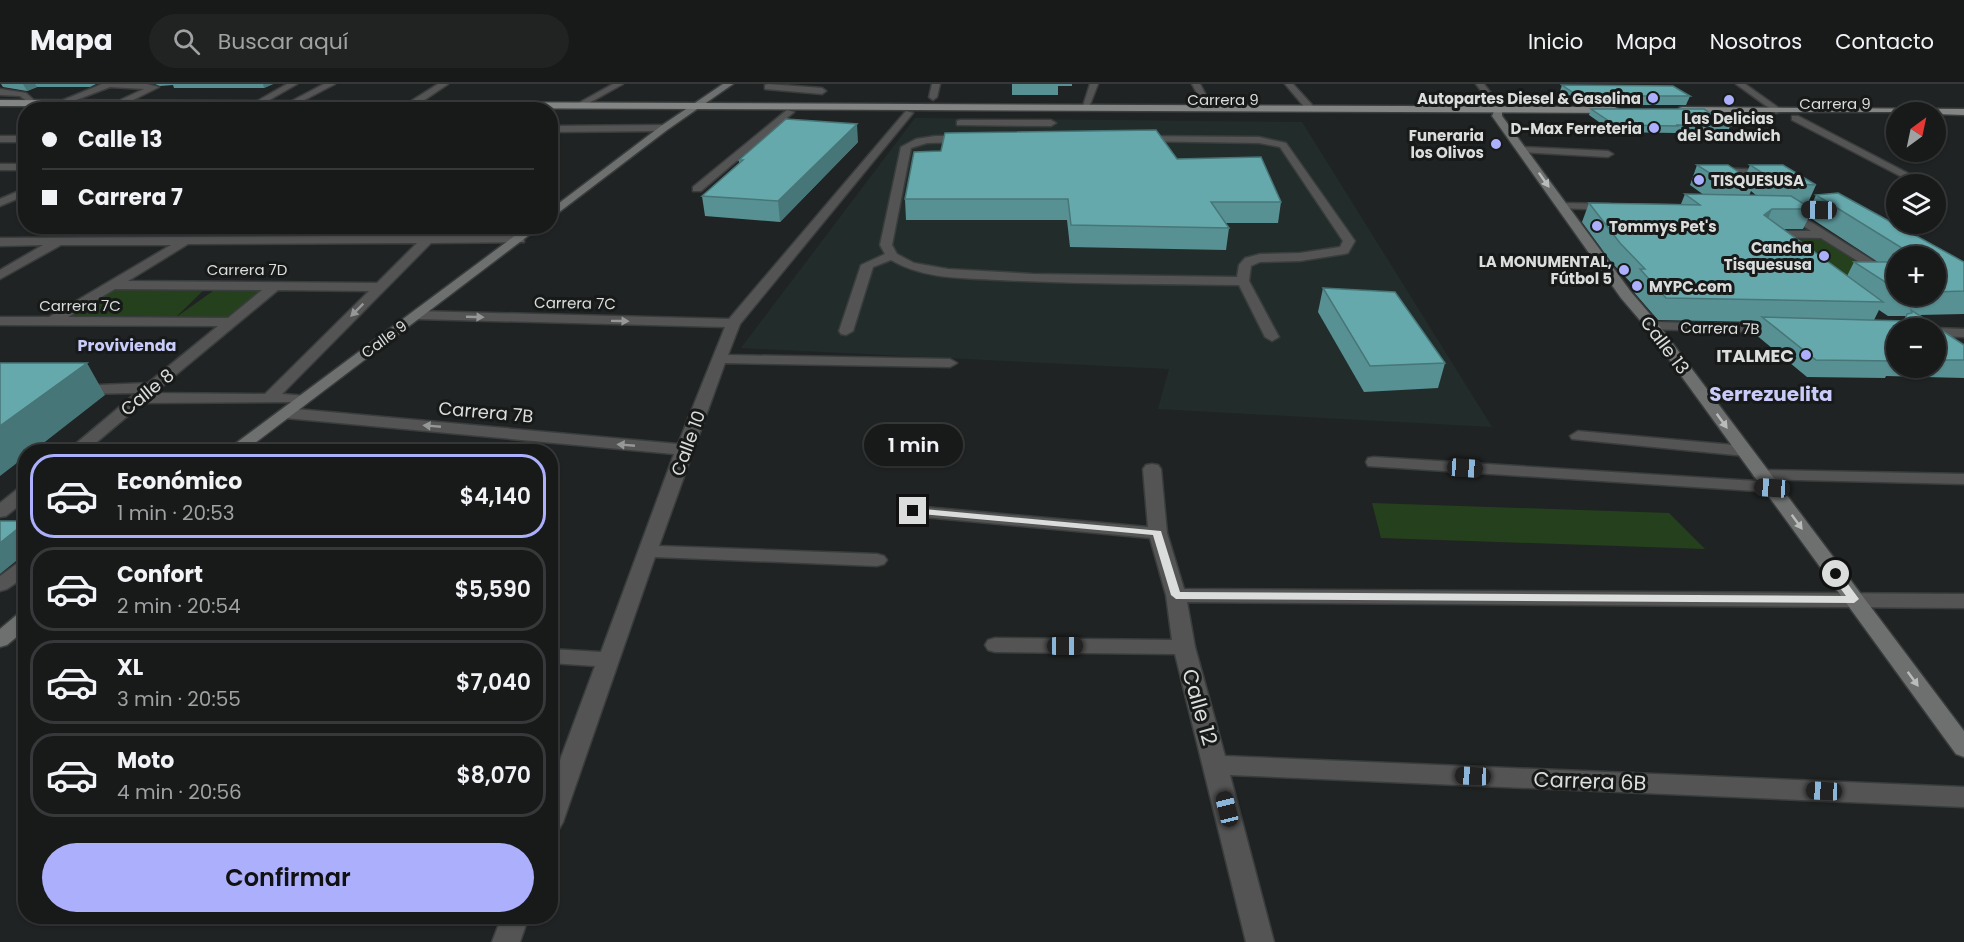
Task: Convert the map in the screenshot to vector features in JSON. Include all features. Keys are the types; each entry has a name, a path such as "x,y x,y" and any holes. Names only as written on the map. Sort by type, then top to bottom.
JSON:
{"main road":[{"path":"558,210 664,128 729,84"},
{"name":"Carrera 9","path":"0,103 18,103"},
{"name":"Carrera 9","path":"558,105 909,113 1051,122 1498,112"},
{"name":"Carrera 9","path":"558,111 818,106 1310,108 1627,113"},
{"path":"0,108 18,108"},
{"name":"Carrera 9","path":"1886,118 1674,114 1779,111 1964,112"},
{"name":"Calle 13","path":"1498,112 1626,295 1653,326 1964,748"},
{"path":"1946,118 1964,119"},
{"name":"Calle 9","path":"243,444 526,234"},
{"path":"0,640 18,625"}],"street":[{"path":"63,102 108,84 155,87 123,102"},
{"path":"260,102 293,84"},
{"path":"295,102 331,84"},
{"path":"416,102 444,84"},
{"path":"579,105 619,84"},
{"path":"933,97 936,84"},
{"path":"1085,107 1094,84"},
{"path":"1196,84 1209,108"},
{"path":"1289,84 1310,108"},
{"name":"Calle 13","path":"1480,84 1498,112"},
{"path":"1740,84 1779,111"},
{"path":"768,87 820,87 818,106"},
{"path":"0,92 24,94 32,102"},
{"path":"697,189 790,112"},
{"name":"Calle 10","path":"558,800 684,450 733,323 909,113"},
{"path":"1795,118 1904,174"},
{"path":"960,123 1051,122"},
{"path":"558,129 664,128"},
{"path":"0,139 18,139"},
{"path":"978,139 922,140 906,147 886,245 892,256 910,266 957,274 1033,278 1243,281"},
{"path":"1128,139 1259,140 1282,145 1349,241 1344,250 1300,257 1260,258 1249,261 1245,265 1243,281 1272,337"},
{"path":"1523,150 1608,154"},
{"path":"0,167 18,167"},
{"path":"1730,184 1712,171 1778,173"},
{"path":"0,204 18,195"},
{"path":"0,204 18,204"},
{"path":"1563,206 1622,207"},
{"path":"1808,210 1780,209 1886,275"},
{"path":"374,240 380,234"},
{"path":"1782,249 1764,235 1823,234"},
{"path":"271,397 428,239"},
{"path":"0,242 520,239"},
{"path":"0,275 59,241"},
{"path":"52,321 186,241"},
{"path":"846,331 867,265 892,256"},
{"path":"1868,278 1886,279"},
{"name":"Carrera 7D","path":"112,285 381,287"},
{"name":"Calle 8","path":"84,444 275,286"},
{"name":"Carrera 7C","path":"417,315 733,323"},
{"name":"Carrera 7C","path":"0,321 232,322"},
{"name":"Carrera 7B","path":"1653,326 1791,329"},
{"path":"1946,332 1964,333"},
{"path":"720,359 950,363"},
{"path":"58,389 303,399"},
{"name":"Carrera 7B","path":"285,413 684,450"},
{"path":"1578,436 1745,452"},
{"path":"1374,462 1767,481 1964,479"},
{"name":"Calle 12","path":"1152,469 1158,533 1176,595 1184,647 1260,942"},
{"path":"3,522 18,502"},
{"path":"913,511 1158,533"},
{"path":"648,551 877,560"},
{"path":"0,585 18,572"},
{"path":"1176,595 1964,601"},
{"path":"995,645 1184,647"},
{"path":"558,657 610,660"},
{"name":"Carrera 6B","path":"1216,765 1964,797"},
{"path":"506,942 513,924"}],"shaded area":[{"path":"915,118 1302,122 1492,427 1158,409 1169,369 741,348"}],"green space":[{"name":"Cancha Tisquesusa","path":"1769,237 1822,237 1881,276 1823,275"},
{"path":"112,285 208,286 175,318 220,286 275,286 238,317 170,322 52,321"},
{"path":"1372,503 1669,513 1705,549 1381,538"}],"building":[{"path":"1562,85 1673,86 1690,96 1578,96"},
{"path":"1591,109 1704,109 1730,126 1615,125"},
{"path":"786,119 857,124 778,201 702,196 743,160 739,160"},
{"path":"1156,130 1177,159 1261,157 1281,202 1211,202 1229,228 1071,225 1068,199 905,199 914,152 941,151 945,133"},
{"path":"1697,165 1728,165 1755,183 1725,183"},
{"path":"1750,165 1783,165 1816,185 1778,183"},
{"path":"1838,193 1886,219 1886,234 1913,234 1935,246 1899,246 1816,195"},
{"path":"1685,194 1791,196 1812,209 1772,209 1764,215 1883,302 1666,298 1640,269 1645,269 1620,243 1589,203 1700,205"},
{"path":"1946,252 1964,262 1964,291 1946,292"},
{"path":"1854,262 1886,262 1886,283"},
{"path":"1323,288 1395,292 1445,363 1370,366"},
{"path":"1911,310 1923,318 1906,318 1907,314 1912,313"},
{"path":"1762,317 1886,320 1886,361 1816,360"},
{"path":"1946,333 1964,345 1964,360 1946,360"},
{"path":"0,363 87,363 0,426"},
{"path":"0,521 18,521 18,528 0,543"}],"place":[{"name":"Autopartes Diesel & Gasolina","path":"1653,98"},
{"name":"Las Delicias del Sandwich","path":"1729,100"},
{"name":"D-Max Ferreteria","path":"1654,128"},
{"name":"Funeraria los Olivos","path":"1496,144"},
{"name":"TISQUESUSA","path":"1699,180"},
{"name":"Tommys Pet's","path":"1597,226"},
{"name":"Cancha Tisquesusa","path":"1824,256"},
{"name":"LA MONUMENTAL, Fútbol 5","path":"1624,270"},
{"name":"MYPC.com","path":"1637,286"},
{"name":"ITALMEC","path":"1806,355"}],"district":[{"name":"Provivienda","path":"127,345"},
{"name":"Serrezuelita","path":"1771,394"}],"route":[{"path":"913,511 1158,533 1176,595 1854,599 1836,574"}]}
